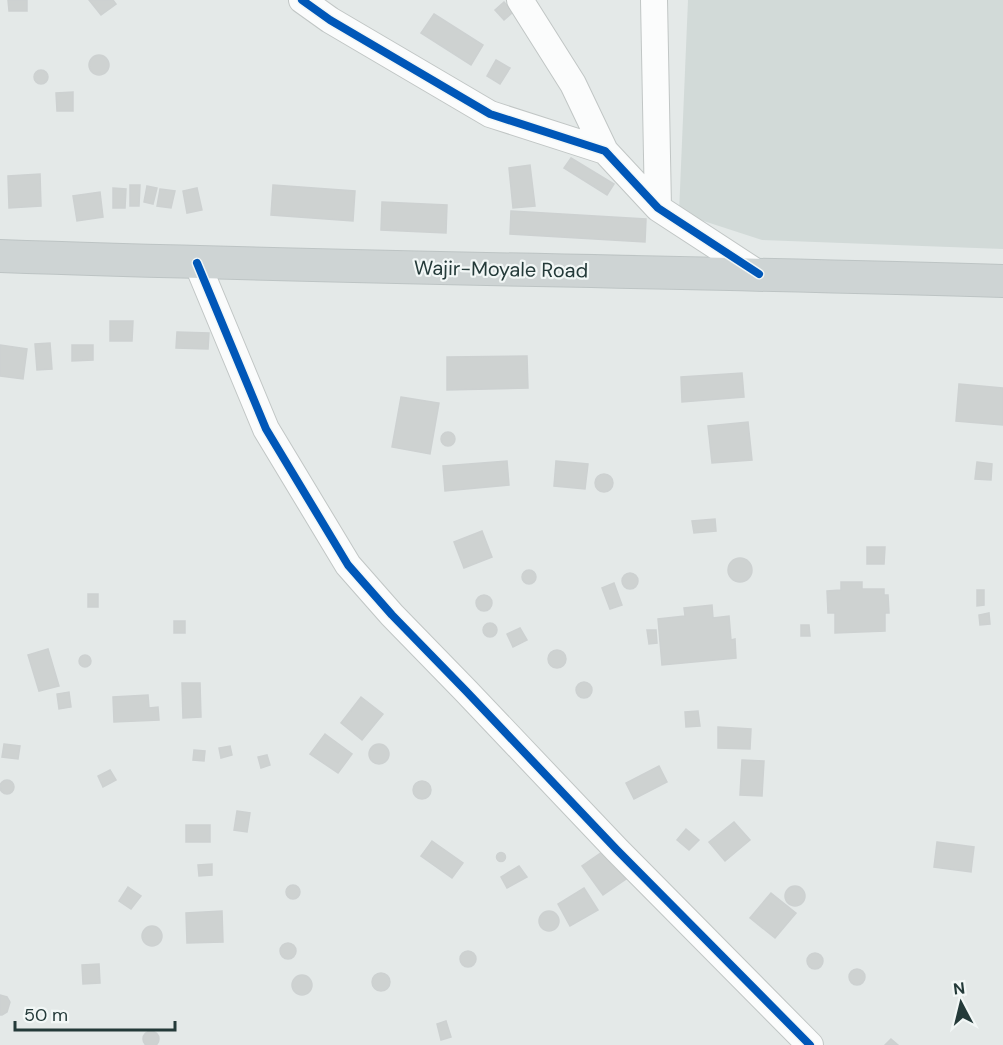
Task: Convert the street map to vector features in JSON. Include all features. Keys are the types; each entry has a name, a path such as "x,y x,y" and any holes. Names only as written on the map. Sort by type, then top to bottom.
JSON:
{"main road":[{"name":"Wajir-Moyale Road","path":"0,256 196,263 1003,281"}],"street":[{"path":"302,0 330,20 490,114 605,151"},
{"path":"520,0 573,84 605,151 658,208 759,274"},
{"path":"654,0 658,208"},
{"path":"196,263 266,429 348,565 392,615 616,850 810,1045"}],"shaded area":[{"path":"688,0 1003,0 1003,249 762,240 679,213"}],"building":[{"path":"8,0 27,0 27,11 9,11"},
{"path":"89,0 113,0 116,4 101,15"},
{"path":"504,2 513,12 504,20 495,10"},
{"path":"434,14 483,45 471,65 421,33"},
{"path":"99,55 106,58 109,65 106,72 99,75 92,72 89,65 92,58"},
{"path":"496,60 510,68 500,84 487,76"},
{"path":"38,70 44,70 48,77 44,84 38,84 34,80 34,74"},
{"path":"73,92 73,111 57,111 56,93"},
{"path":"571,158 614,184 607,195 564,168"},
{"path":"530,165 535,206 513,208 509,168"},
{"path":"40,174 41,206 9,208 8,176"},
{"path":"130,185 140,185 139,206 130,206"},
{"path":"273,185 355,191 353,221 271,215"},
{"path":"147,186 157,188 153,204 144,202"},
{"path":"113,188 126,189 125,208 113,208"},
{"path":"197,188 202,210 187,213 183,191"},
{"path":"160,189 175,191 171,208 157,206"},
{"path":"100,192 103,217 77,221 73,196"},
{"path":"382,202 447,205 446,233 381,230"},
{"path":"511,211 646,219 645,242 510,234"},
{"path":"110,321 133,321 132,341 110,341"},
{"path":"177,332 209,333 208,349 176,348"},
{"path":"50,343 52,369 37,370 35,344"},
{"path":"0,345 27,349 23,379 0,376"},
{"path":"72,345 93,345 93,360 72,361"},
{"path":"527,356 528,388 447,390 447,357"},
{"path":"742,373 744,397 682,402 681,377"},
{"path":"959,384 1003,388 1003,425 956,421"},
{"path":"401,397 439,403 430,454 392,447"},
{"path":"748,422 752,460 712,463 708,426"},
{"path":"448,432 453,434 455,439 453,444 448,446 443,444 441,439 443,434"},
{"path":"507,461 509,485 445,491 443,466"},
{"path":"556,461 588,464 585,489 554,486"},
{"path":"977,462 992,464 991,480 975,479"},
{"path":"604,474 612,479 613,483 608,491 604,492 596,487 595,483 600,475"},
{"path":"715,519 716,531 694,533 692,521"},
{"path":"482,531 492,557 464,568 454,542"},
{"path":"867,547 885,547 884,564 867,564"},
{"path":"740,558 745,559 751,565 751,575 745,581 740,582 735,581 729,575 728,570 729,565 735,559"},
{"path":"529,570 534,572 536,577 534,582 529,584 524,582 522,577 524,572"},
{"path":"627,573 633,573 638,581 636,587 627,589 622,584 622,578"},
{"path":"841,582 862,582 862,589 884,589 884,595 888,595 889,613 885,613 885,631 835,633 835,613 828,613 827,591 841,590"},
{"path":"614,583 622,605 610,609 602,588"},
{"path":"977,590 984,590 984,605 977,606"},
{"path":"88,594 98,594 98,607 88,607"},
{"path":"484,595 492,603 484,611 476,603"},
{"path":"712,605 713,618 729,616 731,640 735,639 736,658 662,665 658,619 685,616 684,608"},
{"path":"989,613 990,624 980,625 979,615"},
{"path":"174,621 185,621 185,633 174,633"},
{"path":"487,623 493,623 497,630 493,637 487,637 483,633 483,627"},
{"path":"801,625 809,625 810,636 801,636"},
{"path":"520,628 527,640 513,647 507,634"},
{"path":"647,630 656,630 657,643 649,644"},
{"path":"48,649 59,686 39,691 28,655"},
{"path":"557,650 563,653 566,659 563,665 557,668 551,665 548,659 551,653"},
{"path":"85,655 91,661 85,667 79,661"},
{"path":"584,682 592,690 584,698 576,690"},
{"path":"182,683 200,683 201,717 183,718"},
{"path":"69,692 71,707 59,709 57,694"},
{"path":"148,695 149,708 158,707 159,720 114,722 113,697"},
{"path":"361,697 383,714 362,740 341,723"},
{"path":"698,711 700,726 686,727 685,712"},
{"path":"718,727 751,729 750,749 718,748"},
{"path":"325,734 352,754 338,773 310,754"},
{"path":"4,744 20,746 18,759 2,757"},
{"path":"379,744 386,747 389,754 386,761 379,764 372,761 369,754 372,747"},
{"path":"230,746 232,755 221,758 219,748"},
{"path":"194,750 205,751 204,761 193,760"},
{"path":"267,755 270,765 261,768 258,757"},
{"path":"742,760 764,761 762,796 740,795"},
{"path":"659,766 667,782 634,799 626,783"},
{"path":"110,770 116,780 103,787 98,776"},
{"path":"4,780 10,780 14,787 10,794 4,794 0,790 0,784"},
{"path":"422,781 428,784 431,790 428,796 422,799 416,796 413,790 416,784"},
{"path":"237,811 250,813 247,832 234,830"},
{"path":"734,822 750,840 725,861 709,842"},
{"path":"186,825 210,825 210,842 186,842"},
{"path":"686,829 699,840 689,850 677,840"},
{"path":"432,841 463,863 452,878 421,856"},
{"path":"937,842 974,847 971,872 934,867"},
{"path":"605,850 626,879 603,895 582,866"},
{"path":"501,852 506,857 501,862 496,857"},
{"path":"212,864 212,875 199,876 198,865"},
{"path":"519,866 527,877 507,888 501,877"},
{"path":"290,885 296,885 300,892 296,899 290,899 286,895 286,889"},
{"path":"795,886 802,889 805,896 802,903 795,906 788,903 785,896 788,889"},
{"path":"128,887 141,896 131,909 119,901"},
{"path":"584,888 598,910 570,926 558,904"},
{"path":"771,893 796,913 775,938 750,918"},
{"path":"222,911 223,942 187,943 186,913"},
{"path":"549,911 556,914 559,921 556,928 549,931 542,928 539,921 542,914"},
{"path":"152,926 159,929 162,936 159,943 152,946 145,943 142,936 145,929"},
{"path":"285,943 291,943 296,951 294,957 285,959 280,954 280,948"},
{"path":"465,951 471,951 476,959 474,965 465,967 460,962 460,956"},
{"path":"815,953 821,955 823,961 821,967 815,969 809,967 807,961 809,955"},
{"path":"99,964 100,983 83,984 82,965"},
{"path":"857,969 863,971 865,977 863,983 857,985 851,983 849,977 851,971"},
{"path":"377,973 385,973 390,978 388,989 377,991 372,986 372,978"},
{"path":"298,975 306,975 312,981 312,989 306,995 298,995 292,989 292,981"},
{"path":"0,995 7,997 10,1002 7,1012 2,1015 0,1015"},
{"path":"446,1021 451,1037 441,1040 437,1024"},
{"path":"151,1031 159,1039 151,1047 143,1039"},
{"path":"891,1039 898,1045 885,1045"}],"cycle path":[{"path":"302,0 330,20 490,114 605,151 658,208 759,274"},
{"path":"197,263 266,429 348,565 392,615 617,850 810,1045"}]}
